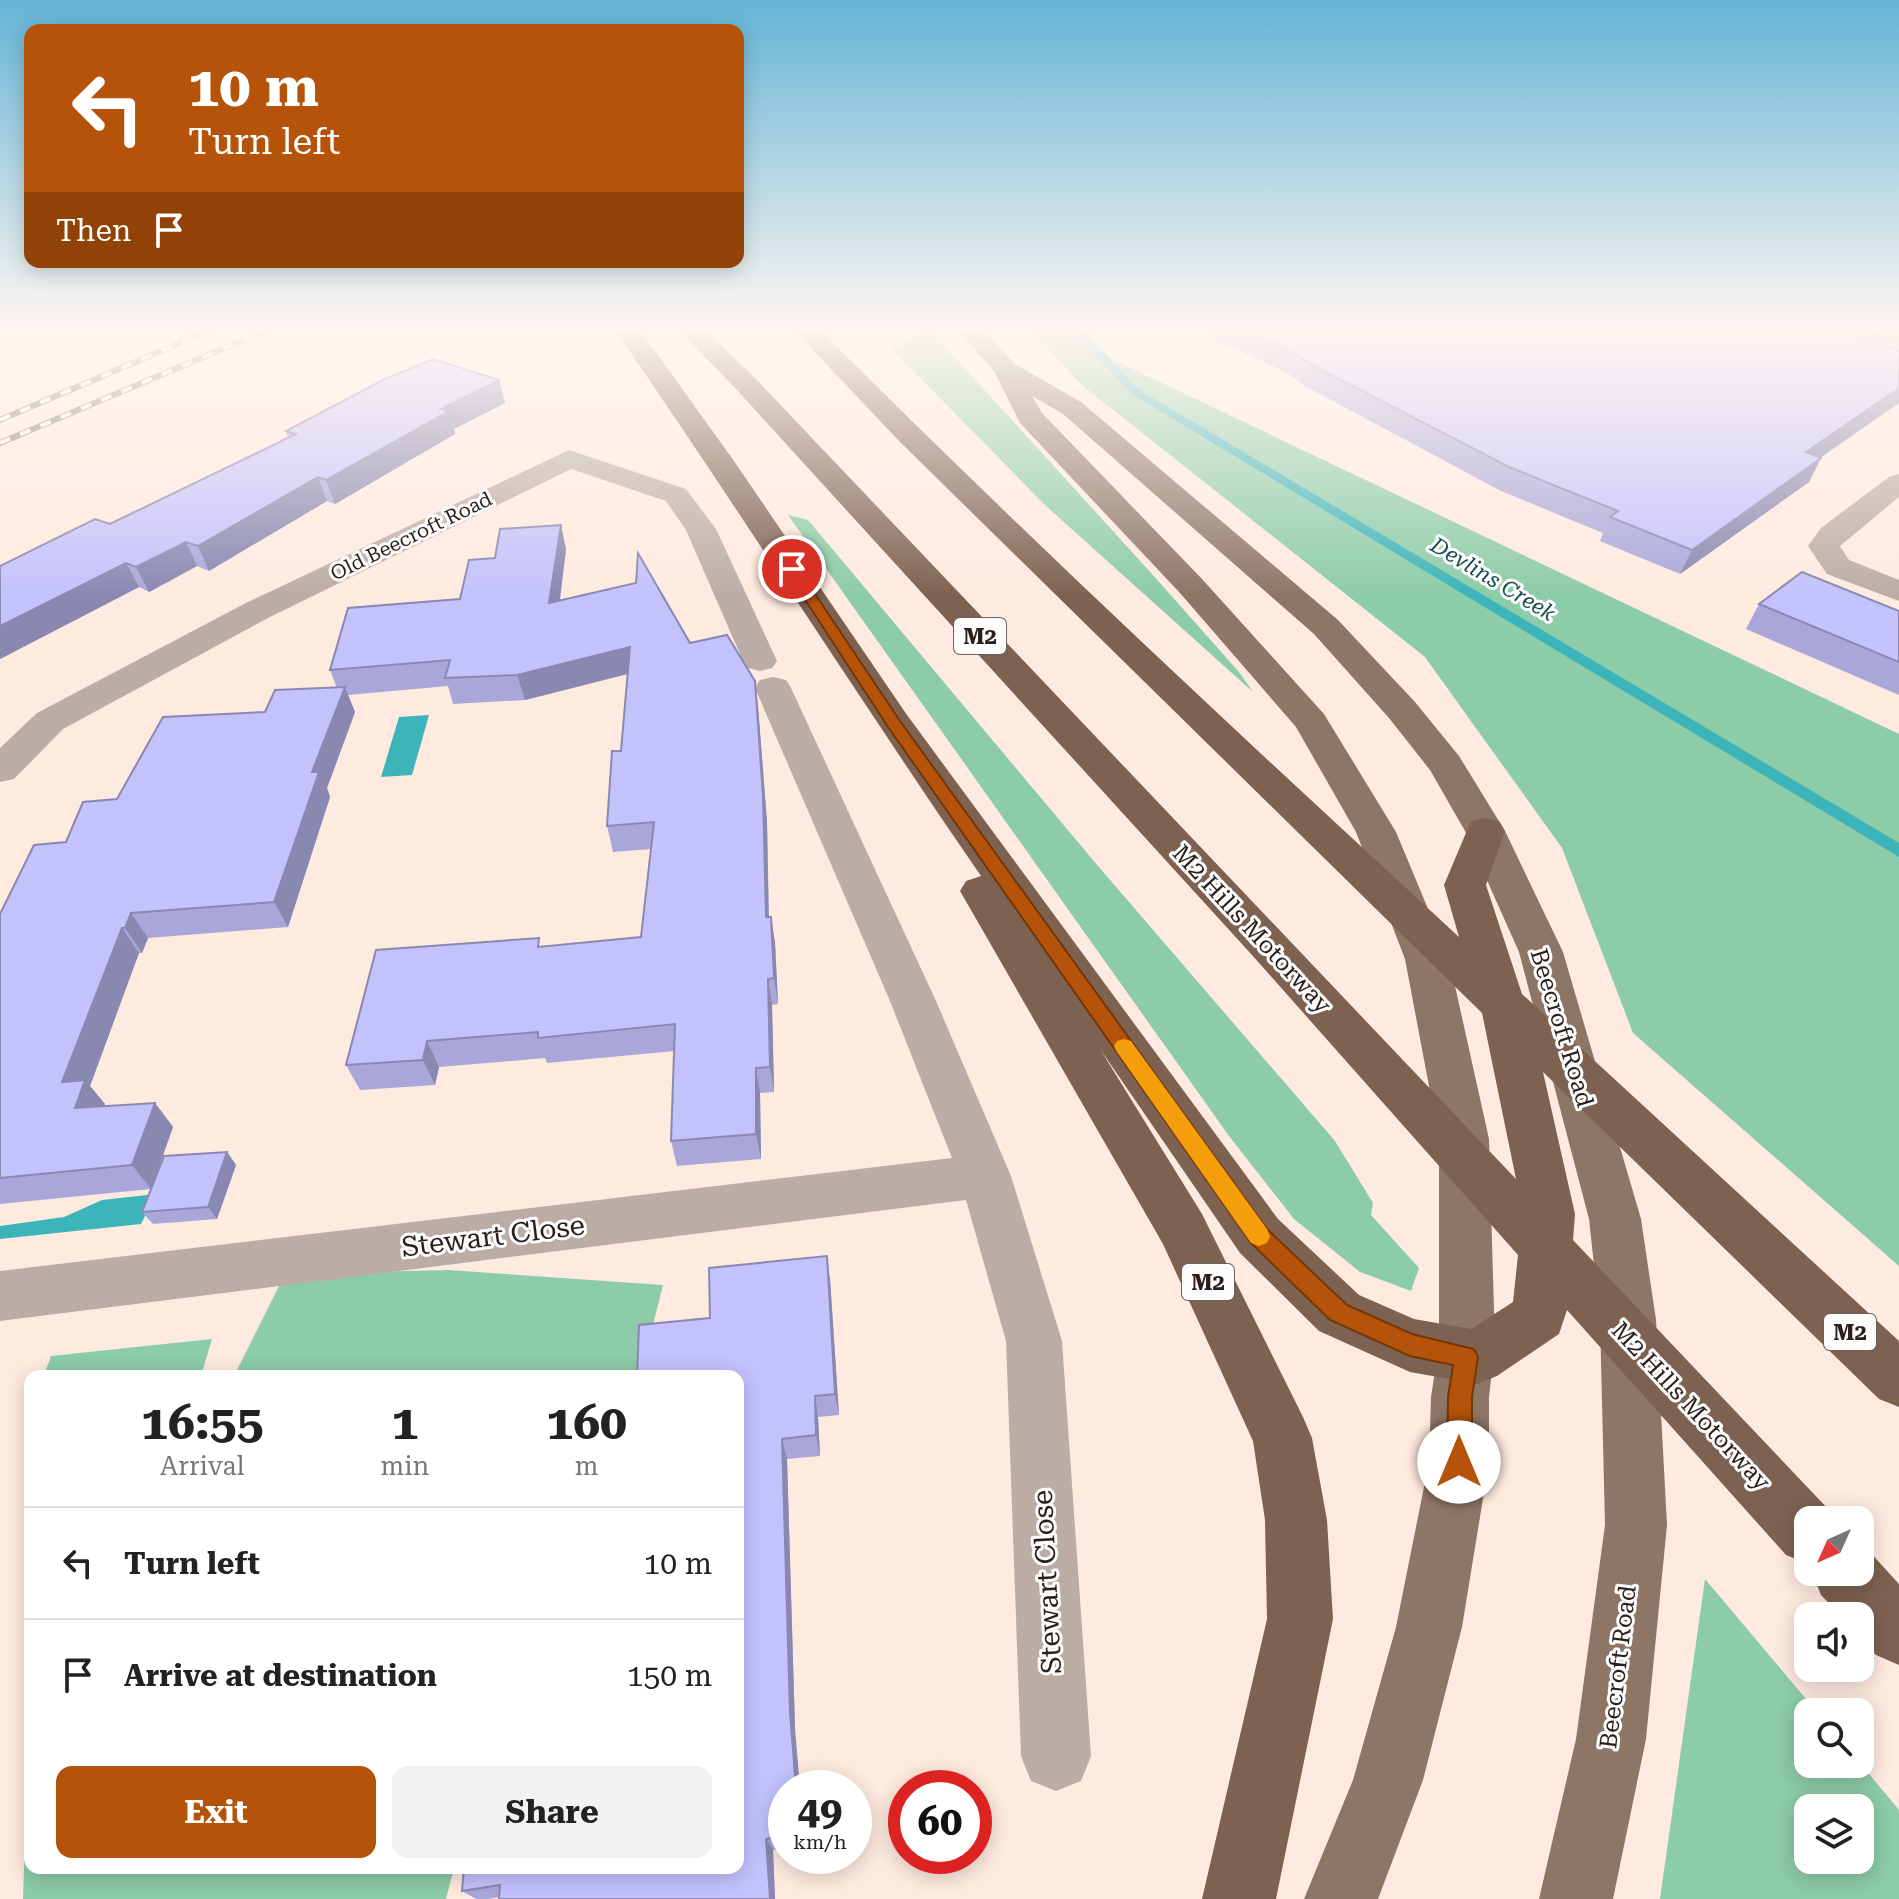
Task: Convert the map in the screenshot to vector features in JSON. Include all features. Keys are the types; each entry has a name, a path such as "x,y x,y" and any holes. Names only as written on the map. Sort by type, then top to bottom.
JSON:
{"highway":[{"name":"M2","path":"690,419 894,723 1259,1236 1339,1313 1410,1345 1470,1353"},
{"name":"M2 Hills Motorway","path":"778,419 1256,932 1794,1518"},
{"name":"M2","path":"893,419 1266,781 1899,1379"},
{"name":"M2","path":"894,723 911,772 1183,1230 1282,1438 1296,1520 1300,1619 1239,1899"},
{"path":"1470,1353 1539,1316 1549,1214 1509,1026 1465,885 1485,831"},
{"path":"1857,1586 1899,1632"}],"main road":[{"name":"Beecroft Road","path":"1032,419 1272,675 1311,722 1376,832 1427,959 1464,1139 1470,1353 1460,1397 1459,1462 1429,1627 1388,1780 1341,1899"},
{"name":"Beecroft Road","path":"1084,419 1326,627 1402,710 1446,765 1485,831 1541,952 1615,1219 1628,1320 1636,1525 1611,1739 1576,1899"}],"street":[{"name":"Old Beecroft Road","path":"0,770 50,721 256,611 569,459 676,495 701,529 767,674"},
{"path":"1899,483 1832,535 1824,546 1838,567 1899,591"},
{"name":"Stewart Close","path":"767,674 913,1001 985,1176 1034,1341 1056,1756"},
{"name":"Stewart Close","path":"0,1296 985,1176"}],"green space":[{"path":"960,419 1011,419 1239,672 1253,692 1045,505"},
{"path":"1124,419 1237,419 1899,734 1899,1266 1633,1033 1562,848 1425,657"},
{"path":"788,515 808,520 1098,866 1335,1141 1373,1203 1371,1215 1419,1268 1411,1291 1360,1272 1294,1219 1229,1136"},
{"path":"448,1270 663,1285 642,1370 237,1370 285,1274"},
{"path":"212,1339 203,1370 46,1370 51,1356"},
{"path":"1705,1579 1805,1698 1794,1698 1794,1778 1872,1778 1899,1810 1899,1899 1660,1899"},
{"path":"24,1868 24,1874 452,1874 446,1899 23,1899"}],"water":[{"path":"429,715 412,775 381,777 399,717"},
{"path":"156,1194 141,1224 0,1239 0,1226 64,1217 102,1200"}],"building":[{"path":"310,419 435,419 326,480 318,477 198,546 186,542 136,567 126,563 0,626 0,566 95,519 110,524 296,434 286,431"},
{"path":"1416,419 1855,419 1806,452 1821,458 1692,550 1610,517 1618,511 1509,467"},
{"path":"561,525 549,603 636,583 638,553 690,643 727,635 755,681 763,796 766,917 771,917 774,978 768,979 770,1067 756,1068 756,1134 671,1141 675,1024 538,1038 538,1032 427,1041 423,1060 346,1065 376,950 539,938 538,947 641,937 654,822 607,826 612,751 621,751 630,647 517,675 445,678 450,660 330,670 348,608 460,599 469,560 495,558 500,529"},
{"path":"1802,572 1899,611 1899,662 1759,604"},
{"path":"345,687 312,772 319,772 274,902 131,913 125,928 122,928 62,1082 85,1080 75,1108 155,1103 132,1165 0,1178 0,914 34,845 66,842 83,802 117,799 163,717 265,712 275,690"},
{"path":"227,1152 208,1207 142,1212 164,1156"},
{"path":"827,1256 835,1394 815,1396 816,1435 782,1439 795,1770 768,1770 766,1839 770,1899 499,1899 500,1885 462,1891 463,1874 744,1874 744,1370 637,1370 639,1325 710,1318 709,1268"}],"waterway":[{"name":"Devlins Creek","path":"1180,419 1899,851"}],"railway":[{"path":"0,443 58,419"}],"slow traffic":[{"path":"1124,1046 1259,1236"}],"route":[{"path":"792,569 894,723 1259,1236 1339,1313 1410,1345 1466,1357 1460,1397 1459,1462"}]}
